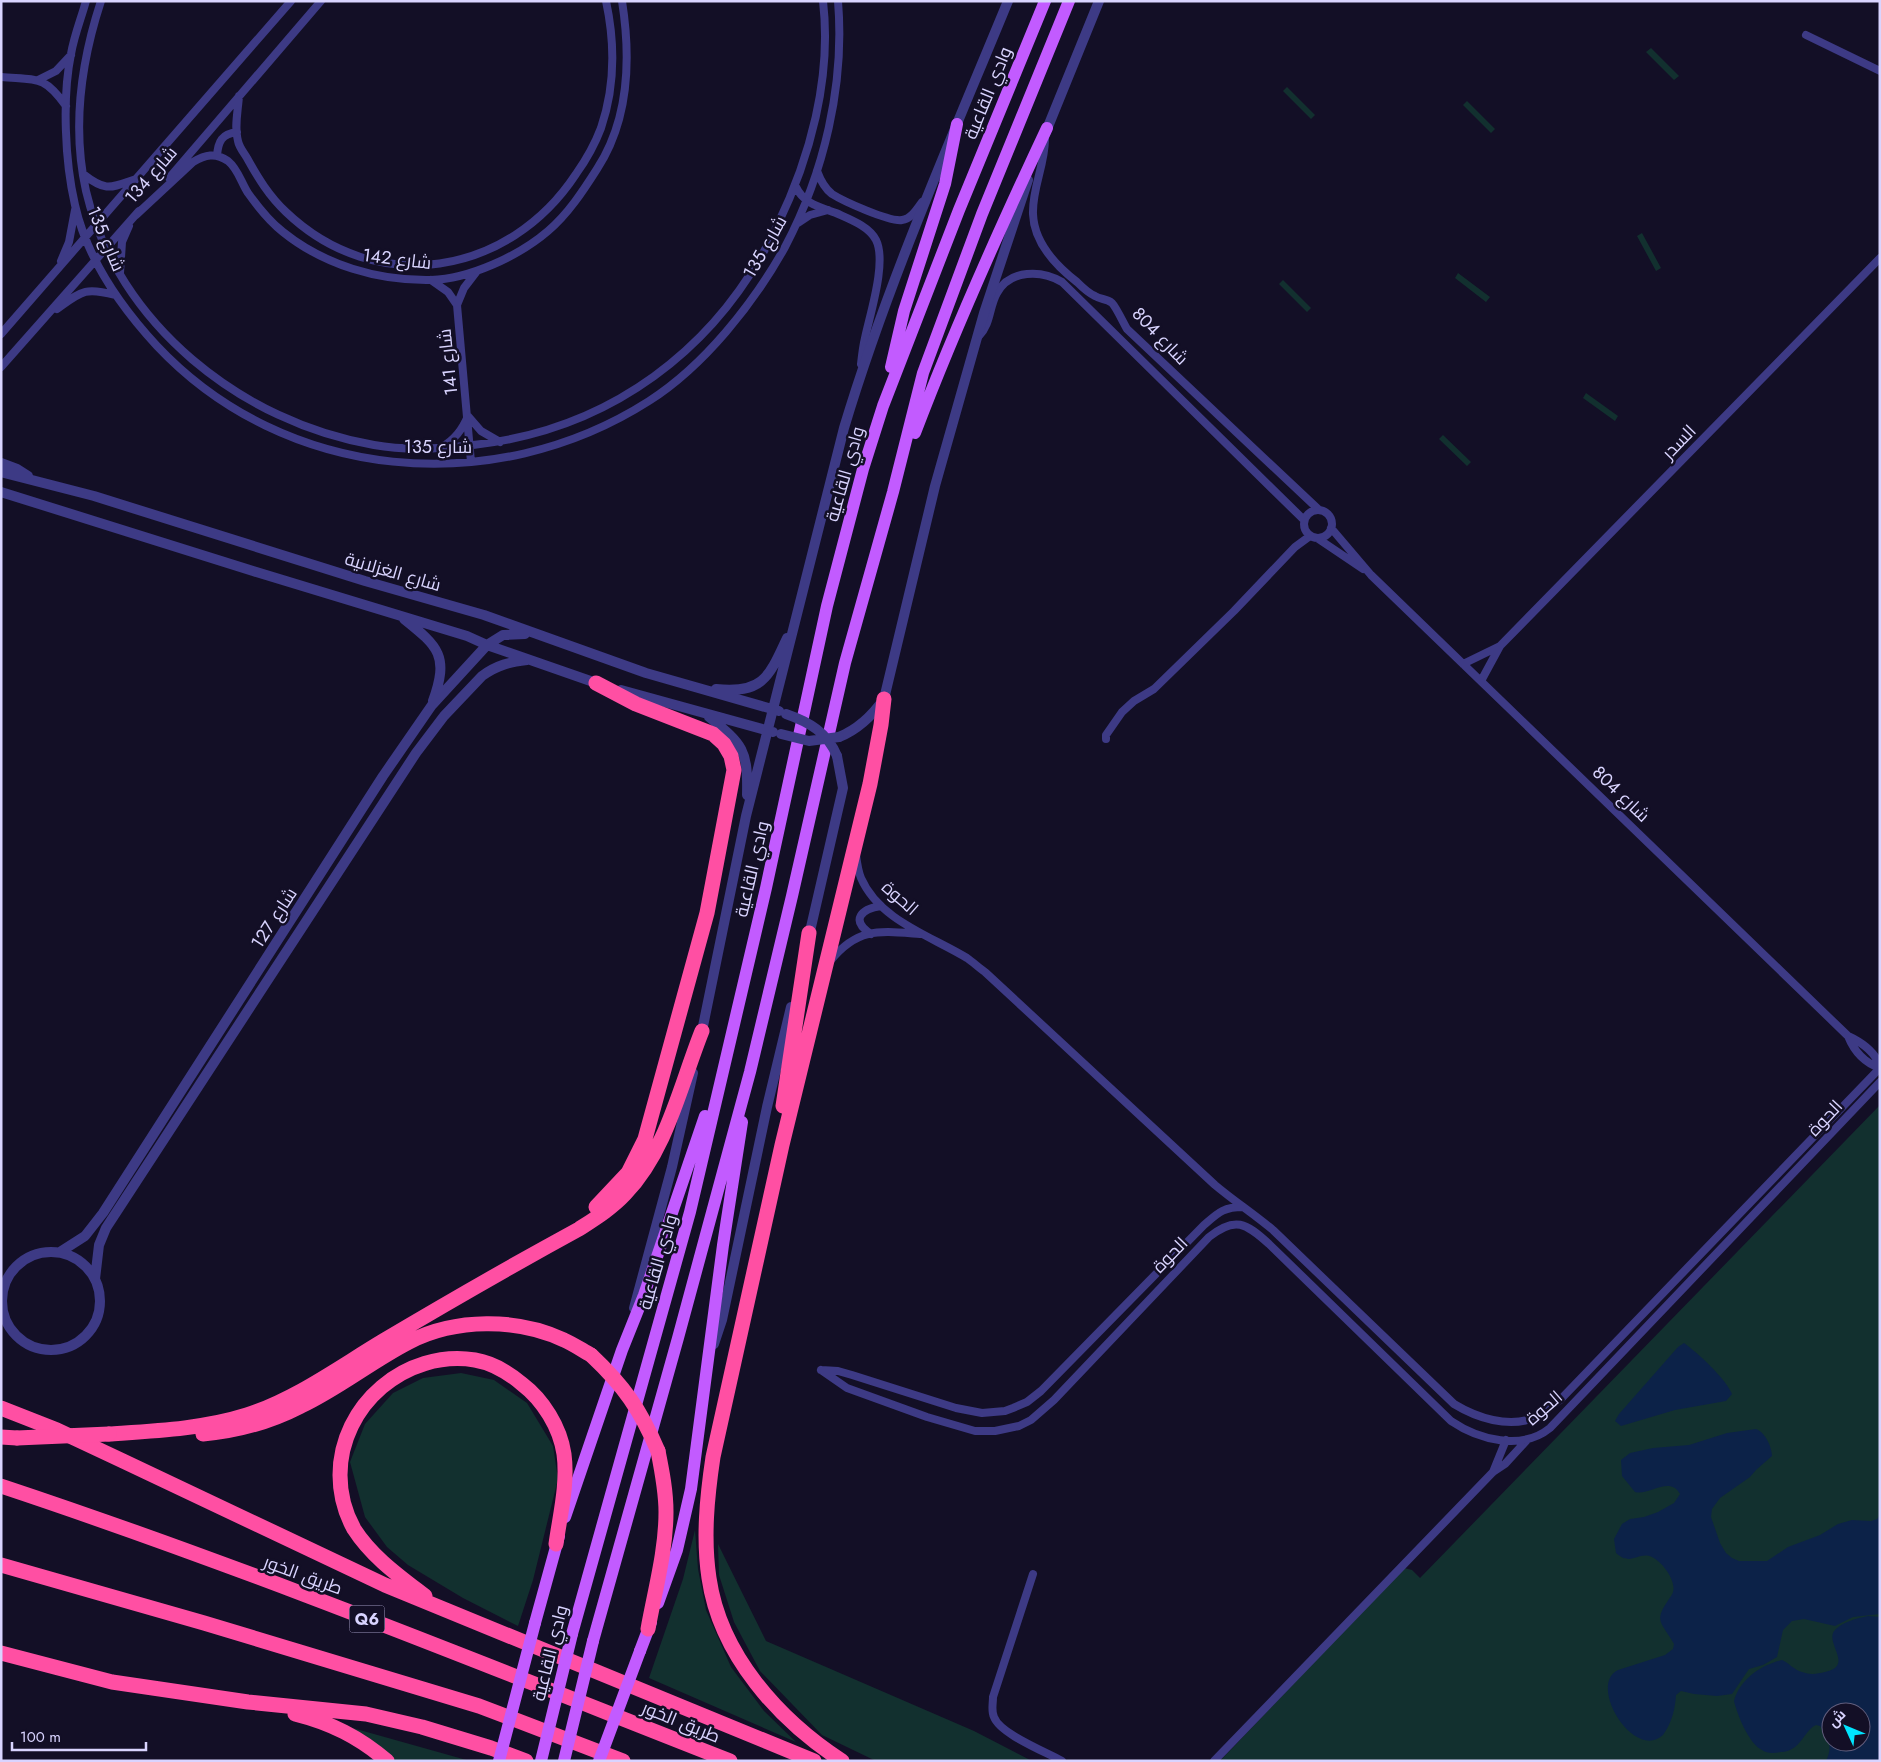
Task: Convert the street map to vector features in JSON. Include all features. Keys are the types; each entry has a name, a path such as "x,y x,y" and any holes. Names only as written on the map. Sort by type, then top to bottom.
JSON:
{"highway":[{"path":"529,1256 594,1210 628,1173 645,1139 707,913 734,770 731,756 724,744 713,734 636,704 596,683"},
{"path":"842,1761 796,1726 771,1702 742,1665 722,1624 709,1580 706,1539 707,1498 713,1457 782,1145 828,964 870,784 884,699"},
{"path":"782,1145 781,1118 809,934"},
{"path":"1,1437 17,1438 142,1432 220,1422 273,1406 298,1394 383,1341 579,1229 603,1213 625,1194 643,1172 658,1147 702,1031"},
{"path":"142,1432 193,1436 249,1426 276,1417 302,1406 411,1341 440,1330 471,1324 503,1324 534,1329 564,1340 591,1355 613,1375 631,1398 646,1424 658,1451 664,1480 666,1510 664,1541 648,1629"},
{"path":"442,1609 374,1554 353,1527 340,1496 340,1459 352,1423 373,1393 404,1371 439,1360 476,1360 508,1372 534,1393 554,1421 564,1453 565,1487 556,1544"},
{"path":"1,1408 82,1442 385,1585 814,1761"},
{"name":"طريق الخور","path":"1,1486 74,1510 420,1638 730,1761"},
{"path":"1,1565 204,1623 479,1706 623,1761"},
{"path":"1,1653 112,1682 248,1702 366,1714 422,1727 526,1761"},
{"path":"248,1702 332,1725 352,1735 387,1761"}],"main road":[{"name":"وادي القاعية","path":"540,1761 572,1634 690,1212 766,888 826,606 863,469 883,406 959,210 1045,1"},
{"path":"564,1761 593,1641 750,1072 797,877 845,664 893,492 923,374 951,296 1010,145 1069,1"},
{"path":"883,406 904,311 945,184 957,124"},
{"path":"893,492 935,380 1003,222 1046,131"},
{"path":"499,1761 556,1544 622,1350 644,1295 723,1068"},
{"path":"599,1761 677,1550 685,1520 710,1354 723,1245 750,1072"}],"street":[{"name":"شارع 135","path":"86,1 71,55 66,106 66,133 75,206 95,261 115,295 143,331 178,368 209,392 262,424 324,450 366,459 410,464 471,462 515,456 565,442 624,415 661,392 698,360 742,311 763,283 795,226 806,202 826,138 838,66 841,32 838,1"},
{"name":"شارع 135","path":"101,1 88,51 80,105 79,129 83,174 87,194 106,248 120,273 151,317 183,351 206,371 236,393 268,411 304,426 341,438 376,446 441,449 500,442 530,436 593,413 628,395 675,359 722,312 768,247 802,170 818,102 825,32 823,1"},
{"name":"شارع 134","path":"1,334 291,1"},
{"name":"شارع 134","path":"1,367 46,318 320,1"},
{"name":"شارع 142","path":"239,96 236,132 238,142 269,195 311,234 342,251 366,259 392,264 428,265 474,255 507,242 538,220 570,184 586,160 602,123 612,80 611,24 606,1"},
{"name":"شارع 142","path":"217,156 227,161 236,170 246,191 268,218 284,232 319,255 336,263 363,272 431,280 477,271 529,245 548,231 582,193 599,167 614,136 621,112 626,81 627,56 622,1"},
{"name":"وادي القاعية","path":"622,1350 672,1167 746,816 844,428 889,293 1008,1"},
{"path":"1,492 467,636 487,645 596,683 809,741 833,739 858,727 867,720 884,699 935,486 976,339 1046,131 1098,1"},
{"path":"1806,35 1880,71"},
{"path":"38,80 56,71 71,55"},
{"path":"1,77 38,80 55,90 66,106"},
{"name":"شارع 804","path":"1046,131 1045,155 1035,193 1033,216 1036,232 1050,257 1094,296 1106,299 1112,303 1128,329 1318,509"},
{"path":"120,273 122,242 134,217 193,162 202,157 217,156 219,141 230,133 236,132"},
{"name":"وادي القاعية","path":"817,171 821,182 831,193 876,214 894,220 903,220 911,216 929,192"},
{"path":"83,174 96,184 107,187 138,178"},
{"path":"796,187 806,202"},
{"name":"وادي القاعية","path":"806,202 857,223 872,233 878,248 878,273 864,340 860,376"},
{"path":"58,268 69,242 75,206"},
{"path":"795,226 810,215 828,210"},
{"name":"السدر","path":"1500,646 1880,258"},
{"name":"شارع 141","path":"471,462 457,305 464,288 477,271"},
{"name":"شارع 804","path":"976,339 986,327 997,292 1004,285 1013,278 1023,275 1043,274 1052,276 1062,282 1304,523"},
{"name":"شارع 141","path":"431,280 448,292 457,305"},
{"path":"46,318 78,294 93,290 115,295"},
{"name":"شارع 141","path":"468,416 481,431 500,442"},
{"name":"شارع 141","path":"441,449 463,428 468,416"},
{"path":"1,463 16,469 32,481"},
{"name":"شارع الغزلانية","path":"1,472 94,496 356,578 484,615 690,687 773,710"},
{"path":"1106,739 1106,735 1122,712 1134,701 1154,689 1296,547 1314,537 1323,537 1328,533 1332,521 1325,511 1318,509 1310,512 1296,547"},
{"path":"1304,523 1306,531 1314,537"},
{"name":"شارع 804","path":"1331,528 1371,575 1848,1036 1859,1054 1871,1064 1880,1068"},
{"name":"شارع 804","path":"1314,537 1371,575"},
{"path":"400,616 426,637 439,655 440,677 432,705 444,716"},
{"path":"690,687 727,690 747,688 760,683 776,662 797,617"},
{"name":"شارع 127","path":"60,1252 84,1236 103,1213 388,770 432,705 487,645 498,637 508,634 538,635"},
{"path":"1463,664 1500,646"},
{"path":"1481,681 1500,646"},
{"name":"شارع 127","path":"95,1278 99,1245 106,1228 388,793 444,716 472,685 490,670 507,663 531,660"},
{"path":"710,1354 722,1320 767,1107 844,788 833,739 818,729 773,710"},
{"path":"707,714 735,738 742,748 748,770 746,816"},
{"name":"الحوة","path":"854,850 861,878 881,906 903,923 967,958 985,972 1215,1185 1254,1214 1287,1244 1454,1404 1480,1417 1514,1422 1525,1420 1540,1414 1560,1400 1880,1068"},
{"path":"871,934 862,927 861,916 867,908 881,906"},
{"name":"الحوة","path":"828,964 842,946 859,935 895,932 924,934"},
{"name":"الحوة","path":"1243,1207 1224,1209 1204,1225 1041,1391 1027,1402 1013,1408 994,1412 968,1411 838,1371 821,1370 847,1388 927,1417 975,1431 995,1432 1019,1426 1031,1420 1054,1400 1209,1237 1227,1225 1235,1223 1252,1229 1269,1244 1451,1421 1464,1430 1478,1435 1506,1440 1528,1440 1550,1428 1880,1082"},
{"path":"1243,1207 1243,1225"},
{"path":"60,1252 81,1261 95,1278 100,1296 98,1314 91,1330 70,1346 52,1350 35,1347 19,1338 4,1323 3,1285 12,1271 23,1260 37,1253 60,1252"},
{"path":"847,1388 852,1375"},
{"path":"1492,1472 1506,1440"},
{"path":"1214,1761 1492,1472 1505,1464 1528,1440"},
{"path":"1033,1574 994,1697 992,1710 994,1718 1007,1731 1062,1761"}],"green space":[{"path":"1651,48 1679,76 1674,80 1646,52"},
{"path":"1287,87 1315,115 1311,119 1283,91"},
{"path":"1467,101 1495,129 1491,133 1463,105"},
{"path":"1642,233 1661,268 1656,271 1637,236"},
{"path":"1458,273 1490,297 1486,302 1455,278"},
{"path":"1283,280 1311,308 1307,312 1279,284"},
{"path":"1586,393 1618,416 1615,421 1583,398"},
{"path":"1443,435 1471,462 1467,466 1439,439"},
{"path":"1880,1105 1880,1761 1220,1761 1404,1568 1412,1570 1420,1578"},
{"path":"461,1373 494,1380 527,1403 553,1446 558,1479 533,1580 518,1626 463,1598 408,1565 387,1547 365,1517 350,1462 365,1424 393,1393 423,1378"},
{"path":"695,1530 698,1569 706,1610 731,1667 764,1711 796,1742 649,1678 683,1579"},
{"path":"718,1544 766,1641 974,1731 1032,1761 876,1761 822,1735 760,1671 734,1622 719,1575"},
{"path":"349,1727 470,1761 393,1761"}],"water":[{"path":"1684,1343 1718,1374 1732,1394 1726,1401 1675,1410 1621,1426 1615,1421 1619,1414 1678,1347"},
{"path":"1756,1429 1767,1440 1772,1456 1750,1477 1720,1498 1712,1509 1711,1517 1720,1543 1726,1553 1739,1561 1767,1561 1788,1547 1820,1535 1838,1524 1852,1520 1871,1521 1877,1519 1880,1515 1880,1614 1853,1617 1835,1626 1804,1619 1792,1621 1783,1630 1777,1657 1763,1665 1749,1669 1732,1694 1717,1696 1681,1691 1676,1695 1672,1716 1663,1735 1651,1741 1639,1738 1628,1730 1618,1718 1611,1704 1608,1690 1610,1678 1618,1670 1665,1655 1673,1649 1674,1644 1660,1621 1660,1616 1671,1596 1673,1586 1669,1574 1656,1560 1647,1556 1630,1559 1621,1557 1616,1553 1614,1539 1622,1524 1630,1519 1658,1512 1674,1503 1680,1494 1671,1486 1635,1492 1622,1476 1621,1460 1630,1453 1653,1448 1689,1445 1727,1433"},
{"path":"1868,1616 1880,1617 1880,1761 1826,1761 1829,1752 1871,1752 1871,1702 1821,1702 1821,1728 1816,1725 1810,1729 1793,1748 1785,1752 1769,1753 1757,1747 1744,1728 1734,1701 1741,1686 1759,1669 1782,1660 1796,1670 1808,1674 1833,1669 1839,1660 1832,1638 1833,1633 1839,1626"}]}
